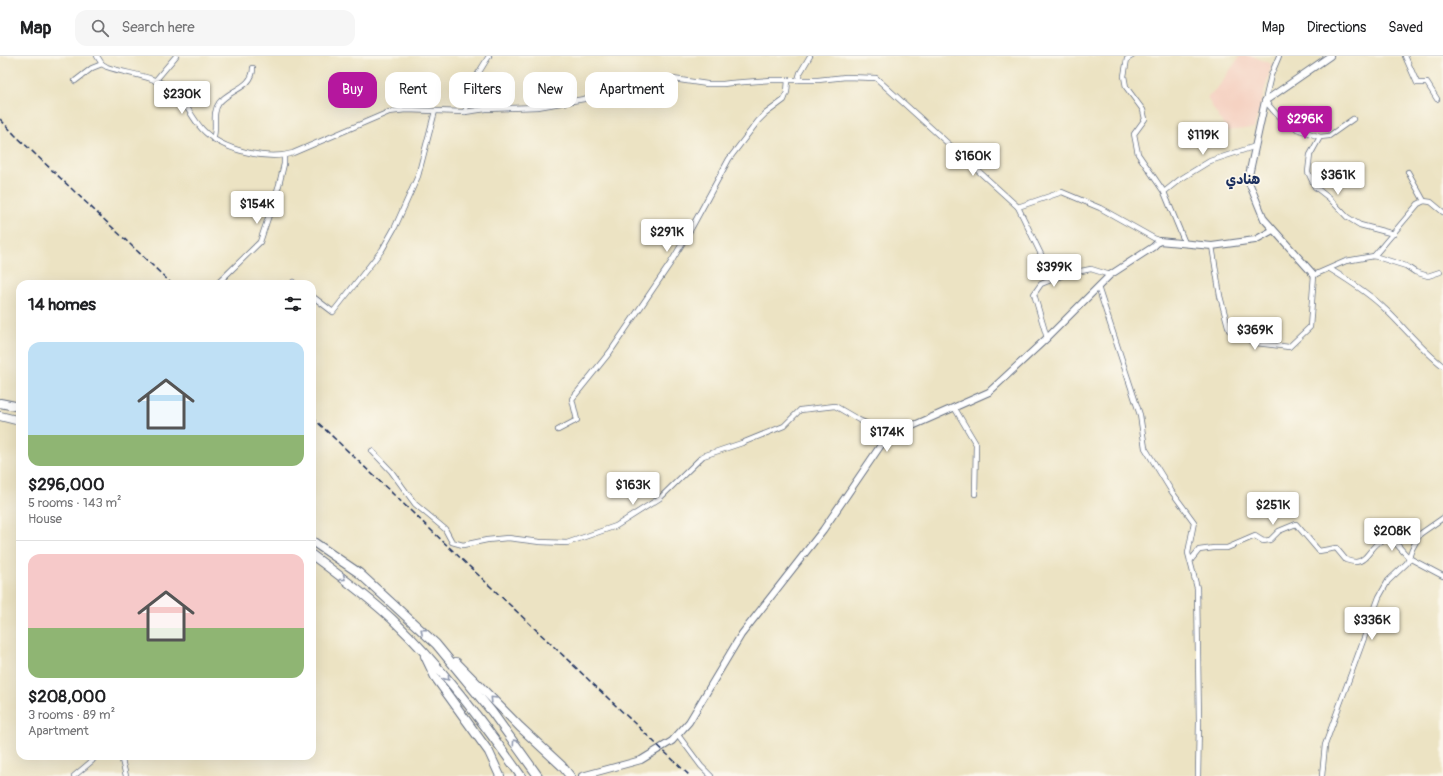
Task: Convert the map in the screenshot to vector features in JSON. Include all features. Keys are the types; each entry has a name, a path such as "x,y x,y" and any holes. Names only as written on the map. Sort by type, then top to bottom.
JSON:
{"highway":[{"path":"0,403 16,406"},
{"path":"0,416 16,420"},
{"path":"316,543 359,573 466,670 520,726 558,762 570,776"},
{"path":"316,558 349,582 392,619 438,668 485,725 521,776"},
{"path":"436,644 492,712 537,775"},
{"path":"423,652 431,671 489,752 500,776"}],"street":[{"path":"97,56 102,64 113,69 155,81 166,86 178,95 199,125 213,139 236,149 259,155 273,156 284,156 389,112 406,110 465,112 486,109 538,107 584,100 657,79 673,79 707,84 723,84 788,80 818,80 853,76 876,78 1018,207 1053,279"},
{"path":"155,81 176,56"},
{"path":"465,112 476,77 489,56"},
{"path":"798,80 800,73 810,56"},
{"path":"1132,56 1127,59 1124,76 1126,87 1143,110 1145,119 1134,134 1138,154 1164,192 1185,243"},
{"path":"1212,246 1220,296 1228,330 1256,343 1289,347 1310,327 1314,275 1264,219 1248,180 1271,75 1279,56"},
{"path":"1265,102 1330,56"},
{"path":"1405,56 1417,83 1427,83 1437,99"},
{"path":"75,81 92,68 102,64"},
{"path":"213,139 215,134 214,118 217,106 223,99 248,82 253,74 253,68"},
{"path":"558,430 577,420 572,399 610,352 670,264 695,222 729,159 758,121 784,100 787,92 788,80"},
{"path":"1265,102 1280,118 1292,120 1297,129 1320,137 1329,136 1353,119"},
{"path":"316,299 333,312 382,250 414,188 423,162 435,112"},
{"path":"1320,137 1310,155 1308,172 1315,187 1329,198 1346,217 1360,226 1394,234"},
{"path":"1164,192 1179,180 1210,161 1256,146"},
{"path":"221,280 260,242 279,185 284,164 284,156"},
{"path":"1408,172 1424,201"},
{"path":"1018,207 1062,192 1100,208 1159,241 1212,246 1256,240 1273,230"},
{"path":"1374,256 1418,204 1424,201 1431,202 1443,212"},
{"path":"582,776 640,760 672,741 678,735 689,722 741,634 822,530 882,445 892,435 989,392 1047,338 1110,275 1153,247 1159,241"},
{"path":"1314,275 1346,261 1374,256 1406,266 1415,272 1428,276 1440,272"},
{"path":"1047,338 1034,294 1040,284 1066,274 1091,269 1110,275"},
{"path":"1330,269 1349,281 1385,308 1430,356 1443,366"},
{"path":"1098,287 1140,415 1145,448 1172,492 1194,522 1188,553 1198,588 1198,776"},
{"path":"372,451 391,471 415,504 445,529 452,542 463,546 487,540 508,538 540,542 568,543 616,526 660,498 703,456 742,443 784,426 800,410 835,406 859,420 892,435"},
{"path":"954,407 976,444 975,494"},
{"path":"1322,776 1325,745 1378,597 1388,581 1407,564 1408,558 1420,534 1443,518"},
{"path":"1190,561 1199,550 1227,548 1255,536 1264,541 1270,540 1279,531 1296,524 1319,551 1336,548 1346,560 1356,562 1363,559 1384,538 1392,539 1408,558 1443,576"},
{"path":"678,735 701,766 711,776"},
{"path":"74,776 93,760"},
{"path":"122,760 126,776"}],"shaded area":[{"path":"1240,56 1252,56 1272,64 1254,128 1227,131 1207,98 1219,86"}],"railway":[{"path":"0,119 168,280"},
{"path":"316,421 690,776"}],"district":[{"name":"هنادي","path":"1243,179"}]}
